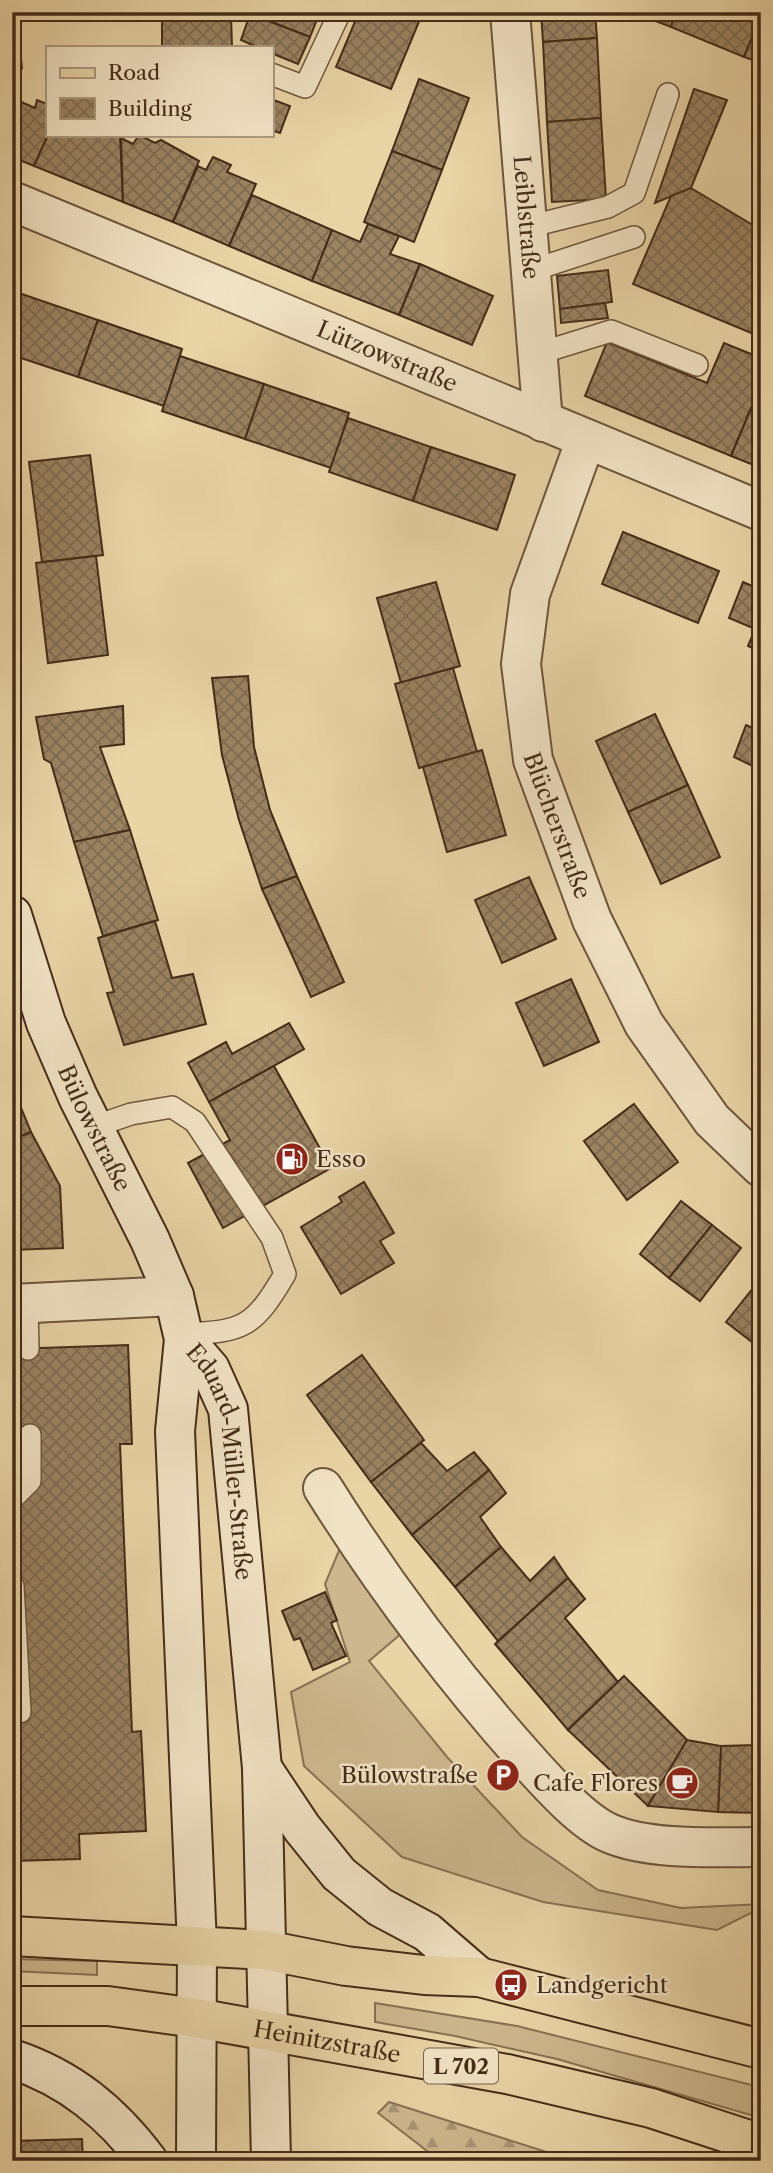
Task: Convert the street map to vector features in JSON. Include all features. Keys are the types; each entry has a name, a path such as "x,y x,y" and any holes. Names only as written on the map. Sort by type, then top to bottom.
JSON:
{"main road":[{"path":"12,1936 265,1950 346,1966 479,1978 761,2049"},
{"name":"Heinitzstraße","path":"12,2006 108,2006 196,2018 507,2074 652,2109 761,2144"}],"street":[{"name":"Leiblstraße","path":"510,12 542,422"},
{"name":"Lützowstraße","path":"12,201 761,511"},
{"name":"Blücherstraße","path":"586,439 530,594 521,664 533,760 592,920 644,1024 712,1121 761,1167"},
{"name":"Bülowstraße","path":"12,915 46,1023 174,1296 183,1336"},
{"path":"20,1304 174,1296"},
{"name":"Eduard-Müller-Straße","path":"183,1336 210,1369 228,1409 262,1768 271,2161"},
{"name":"Eduard-Müller-Straße","path":"183,1336 174,1431 197,1945 196,2161"},
{"path":"323,1488 348,1529 438,1651 499,1728 558,1794 608,1833 673,1847 761,1847"},
{"path":"262,1768 302,1828 339,1874 380,1907 427,1933 479,1978"},
{"path":"12,2059 50,2074 100,2106 123,2128 148,2161"}],"lane":[{"path":"273,75 305,87 341,12"},
{"path":"527,227 608,207 634,193 668,94"},
{"path":"530,271 634,237"},
{"path":"537,354 611,331 697,365"},
{"path":"93,1127 131,1114 172,1107 195,1122 272,1238 285,1274 257,1318 221,1332 183,1336"},
{"path":"20,1304 28,1349"},
{"path":"12,1499 30,1481 30,1435"},
{"path":"13,1586 20,1712"}],"green space":[{"path":"348,1529 416,1621 369,1661 447,1757 522,1837 598,1890 681,1908 761,1904 761,1908 717,1930 543,1902 402,1857 304,1766 291,1692 350,1662 325,1584"},
{"path":"12,1959 97,1961 97,1975 12,1971"},
{"path":"375,2003 517,2026 756,2086 761,2095 761,2118 557,2059 455,2036 375,2022"},
{"path":"389,2102 575,2161 440,2161 378,2113"}],"building":[{"path":"12,12 16,12 22,68 12,69"},
{"path":"246,12 320,12 310,37"},
{"path":"359,12 423,12 391,89 336,67"},
{"path":"541,12 595,12 597,38 543,42"},
{"path":"632,12 676,12 671,27"},
{"path":"676,12 761,12 761,16 744,57 671,27"},
{"path":"250,14 310,37 298,64 273,54 273,46 255,46 241,40"},
{"path":"231,16 232,46 162,46 162,18"},
{"path":"761,16 761,63 744,57"},
{"path":"597,38 601,118 547,122 543,42"},
{"path":"419,79 469,98 442,170 392,151"},
{"path":"694,89 727,100 691,188 655,203"},
{"path":"12,98 35,108 37,100 46,104 48,136 34,166 12,157"},
{"path":"273,100 290,106 280,133 273,131"},
{"path":"601,118 606,199 552,202 547,122"},
{"path":"48,136 120,136 123,202 34,166"},
{"path":"138,136 155,143 161,140 199,161 173,222 123,202 121,138 133,144"},
{"path":"392,151 442,170 414,242 364,222"},
{"path":"213,157 231,165 227,172 256,184 229,246 173,222 198,166 206,170"},
{"path":"691,188 761,230 761,337 633,284 671,196"},
{"path":"252,195 332,230 312,281 229,246"},
{"path":"368,224 399,236 390,254 420,264 399,315 312,281 332,230 360,242"},
{"path":"420,264 493,296 472,345 399,315"},
{"path":"608,270 612,302 560,309 557,276"},
{"path":"13,291 98,320 78,377 12,355"},
{"path":"605,303 608,318 561,323 560,309"},
{"path":"98,320 182,349 164,406 78,377"},
{"path":"607,342 707,383 724,343 761,358 761,385 731,456 585,396"},
{"path":"180,356 264,384 245,439 162,411"},
{"path":"264,384 349,413 331,468 245,439"},
{"path":"757,394 761,395 761,468 731,456"},
{"path":"348,418 431,447 413,501 329,472"},
{"path":"431,447 515,475 497,530 413,501"},
{"path":"90,455 103,555 42,562 29,462"},
{"path":"623,532 719,571 698,623 602,584"},
{"path":"96,556 108,655 48,663 36,563"},
{"path":"436,582 460,666 401,683 377,598"},
{"path":"743,582 761,590 761,615 755,629 729,618"},
{"path":"761,615 761,652 748,646"},
{"path":"453,668 477,752 419,768 395,684"},
{"path":"248,676 254,747 270,810 297,876 262,889 239,820 222,755 212,678"},
{"path":"123,706 124,744 100,747 130,830 74,842 51,763 44,759 36,717"},
{"path":"655,714 688,785 628,812 596,741"},
{"path":"746,725 761,732 761,792 754,777 759,769 734,757"},
{"path":"482,750 506,835 447,852 423,767"},
{"path":"688,785 720,857 661,884 628,812"},
{"path":"130,830 158,920 103,936 74,842"},
{"path":"297,876 344,982 311,997 262,889"},
{"path":"529,877 556,939 502,963 475,900"},
{"path":"155,921 172,978 193,974 206,1024 124,1045 107,993 114,992 98,938"},
{"path":"571,979 599,1042 544,1066 516,1003"},
{"path":"289,1023 304,1049 209,1102 188,1063 226,1042 232,1054"},
{"path":"274,1066 331,1168 223,1228 188,1163 230,1140 209,1102"},
{"path":"12,1086 31,1132 12,1140"},
{"path":"634,1104 678,1162 627,1200 584,1141"},
{"path":"31,1132 60,1186 63,1248 12,1250 12,1140"},
{"path":"364,1182 394,1233 380,1241 394,1263 341,1294 301,1227 342,1202 339,1197"},
{"path":"681,1201 712,1225 669,1278 640,1254"},
{"path":"712,1225 741,1248 700,1301 669,1278"},
{"path":"761,1278 761,1339 756,1345 726,1322"},
{"path":"128,1345 132,1444 120,1444 132,1732 141,1731 146,1831 79,1834 80,1859 12,1861 12,1349"},
{"path":"362,1355 424,1440 371,1482 307,1395"},
{"path":"421,1443 447,1471 474,1452 489,1470 412,1535 371,1482"},
{"path":"489,1470 506,1493 480,1517 501,1547 455,1587 412,1535"},
{"path":"501,1547 530,1581 554,1557 568,1578 498,1641 455,1587"},
{"path":"568,1578 585,1599 565,1618 618,1682 568,1730 495,1644"},
{"path":"325,1592 337,1620 331,1623 346,1656 313,1670 300,1638 294,1640 282,1611"},
{"path":"624,1676 687,1740 648,1806 568,1730"},
{"path":"761,1731 761,1813 718,1812 721,1746 756,1745"},
{"path":"687,1740 721,1746 718,1812 648,1806"},
{"path":"82,2139 83,2161 12,2161 12,2141"}],"place":[{"name":"Esso","path":"292,1159"},
{"name":"Bülowstraße","path":"503,1775"},
{"name":"Cafe Flores","path":"682,1783"},
{"name":"Landgericht","path":"511,1985"}]}
